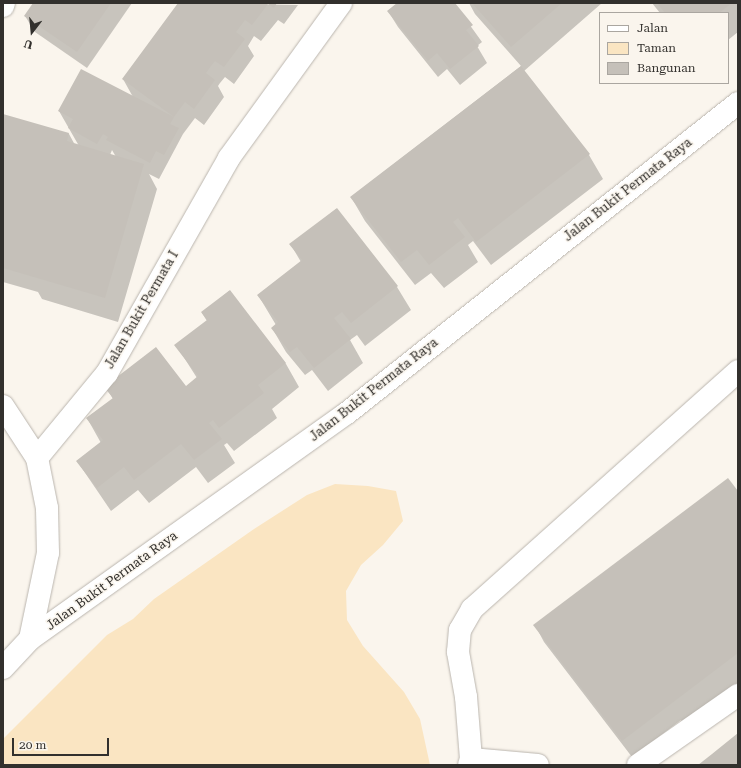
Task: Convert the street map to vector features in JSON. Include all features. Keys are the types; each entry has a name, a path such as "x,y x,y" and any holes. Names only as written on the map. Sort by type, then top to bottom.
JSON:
{"street":[{"name":"Jalan Bukit Permata I","path":"37,458 107,373 229,158 341,3"},
{"name":"Jalan Bukit Permata Raya","path":"3,668 30,639 347,413 738,102"},
{"path":"538,765 470,762 466,698 458,652 460,630 472,609 738,371"},
{"path":"3,406 37,458 47,508 48,553 30,639"},
{"path":"638,765 738,695"}],"green space":[{"path":"335,484 368,486 396,491 403,521 383,545 361,565 346,591 347,620 363,646 404,692 420,719 430,765 3,765 3,739 107,635 133,619 154,599 254,529 307,495"}],"building":[{"path":"33,3 111,3 77,52 24,16"},
{"path":"178,3 277,3 274,8 268,4 252,25 245,20 236,32 245,39 224,67 215,61 211,66 206,73 215,80 194,109 185,102 174,117 122,79"},
{"path":"397,3 455,3 473,25 466,30 479,46 450,69 437,53 428,61 387,11"},
{"path":"472,3 562,3 511,47"},
{"path":"657,3 732,3 720,12 664,12"},
{"path":"521,66 590,154 476,242 458,218 453,222 465,237 429,265 417,250 401,262 350,197"},
{"path":"81,69 174,117 170,124 179,128 164,155 156,151 150,163 106,140 108,137 103,134 97,144 68,128 73,119 58,111"},
{"path":"3,114 69,133 67,141 144,164 105,298 3,268"},
{"path":"337,208 398,286 351,323 342,312 334,318 351,339 314,368 297,347 290,352 271,328 278,322 257,295 302,260 289,244"},
{"path":"230,290 286,363 258,385 264,393 219,428 213,420 209,423 222,439 194,460 181,444 134,480 124,467 97,488 76,461 103,440 86,418 113,398 104,387 156,347 186,386 198,376 174,345 207,320 201,312"},
{"path":"728,478 738,491 738,653 622,741 533,625"},
{"path":"738,733 738,765 698,765 712,754"}]}
